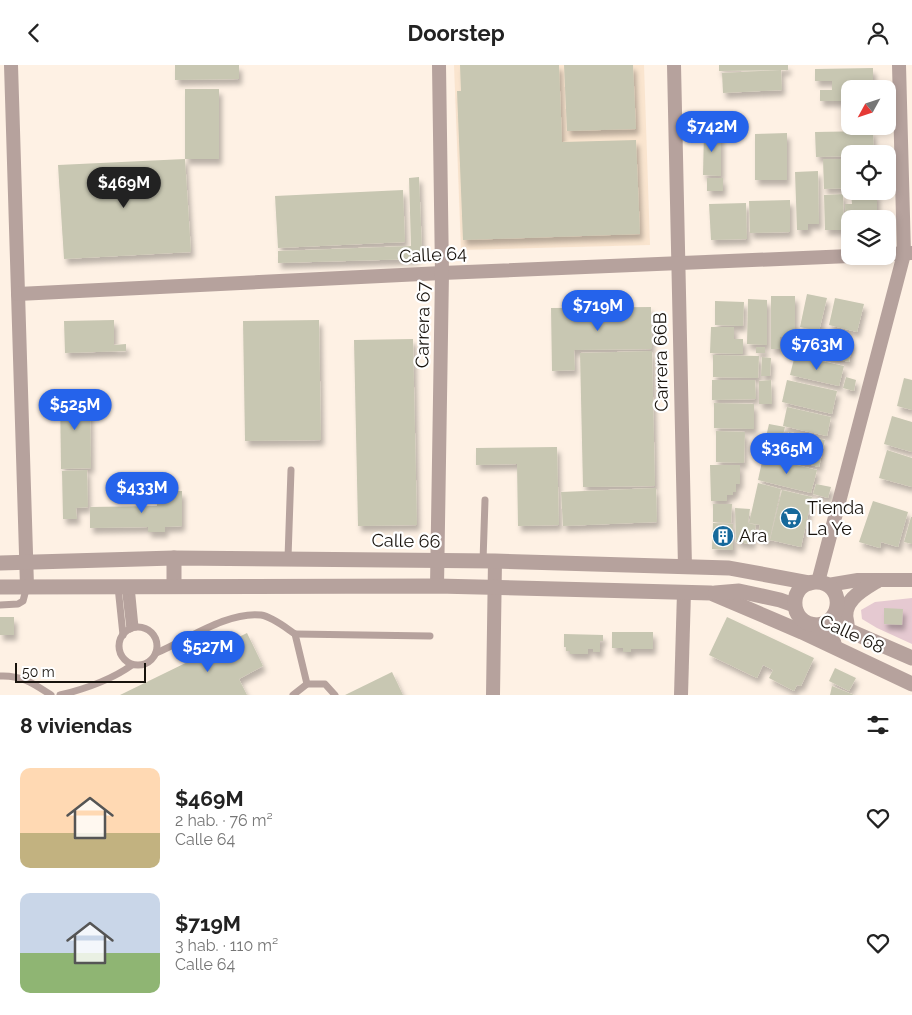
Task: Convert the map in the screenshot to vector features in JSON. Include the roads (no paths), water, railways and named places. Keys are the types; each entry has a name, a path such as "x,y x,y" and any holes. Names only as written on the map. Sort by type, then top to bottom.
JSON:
{"street":[{"path":"11,65 27,587"},
{"name":"Carrera 67","path":"437,586 442,273 439,65"},
{"name":"Carrera 66B","path":"674,65 685,567"},
{"path":"819,583 908,253 900,65"},
{"name":"Calle 64","path":"18,294 442,273 841,256"},
{"path":"174,558 174,586"},
{"name":"Calle 66","path":"0,563 174,558 489,561 729,568 819,583 858,580 912,580"},
{"path":"324,558 324,585"},
{"path":"489,561 494,587 493,695"},
{"path":"577,563 578,589"},
{"path":"838,601 877,581"},
{"path":"819,583 834,592 838,601 838,607 833,618 828,623 810,625 803,621 796,612 794,605 800,590 819,583"},
{"path":"0,587 324,585 494,587 711,593 739,591 780,599 794,605"},
{"path":"852,633 845,617 846,609 863,589"},
{"path":"681,695 684,592"},
{"name":"Calle 68","path":"711,593 802,632 912,684"},
{"name":"Calle 68","path":"833,618 852,633 912,658"},
{"path":"818,625 839,649"}],"lane":[{"path":"288,558 290,470"},
{"path":"485,500 489,561"},
{"path":"125,586 132,628"},
{"path":"122,635 132,628 144,628 154,635 157,647 154,658 144,665 132,665 127,662 120,652 125,586"},
{"path":"0,605 18,604 24,601 27,587"},
{"path":"156,653 239,616 263,615 295,635 430,636"},
{"path":"295,635 307,684"},
{"path":"60,695 98,683 132,665"},
{"path":"0,676 13,676 31,682 51,695"},
{"path":"292,695 307,684 325,684 335,695"}],"place":[{"name":"Tienda La Ye","path":"791,518"},
{"name":"Ara","path":"723,536"}]}
